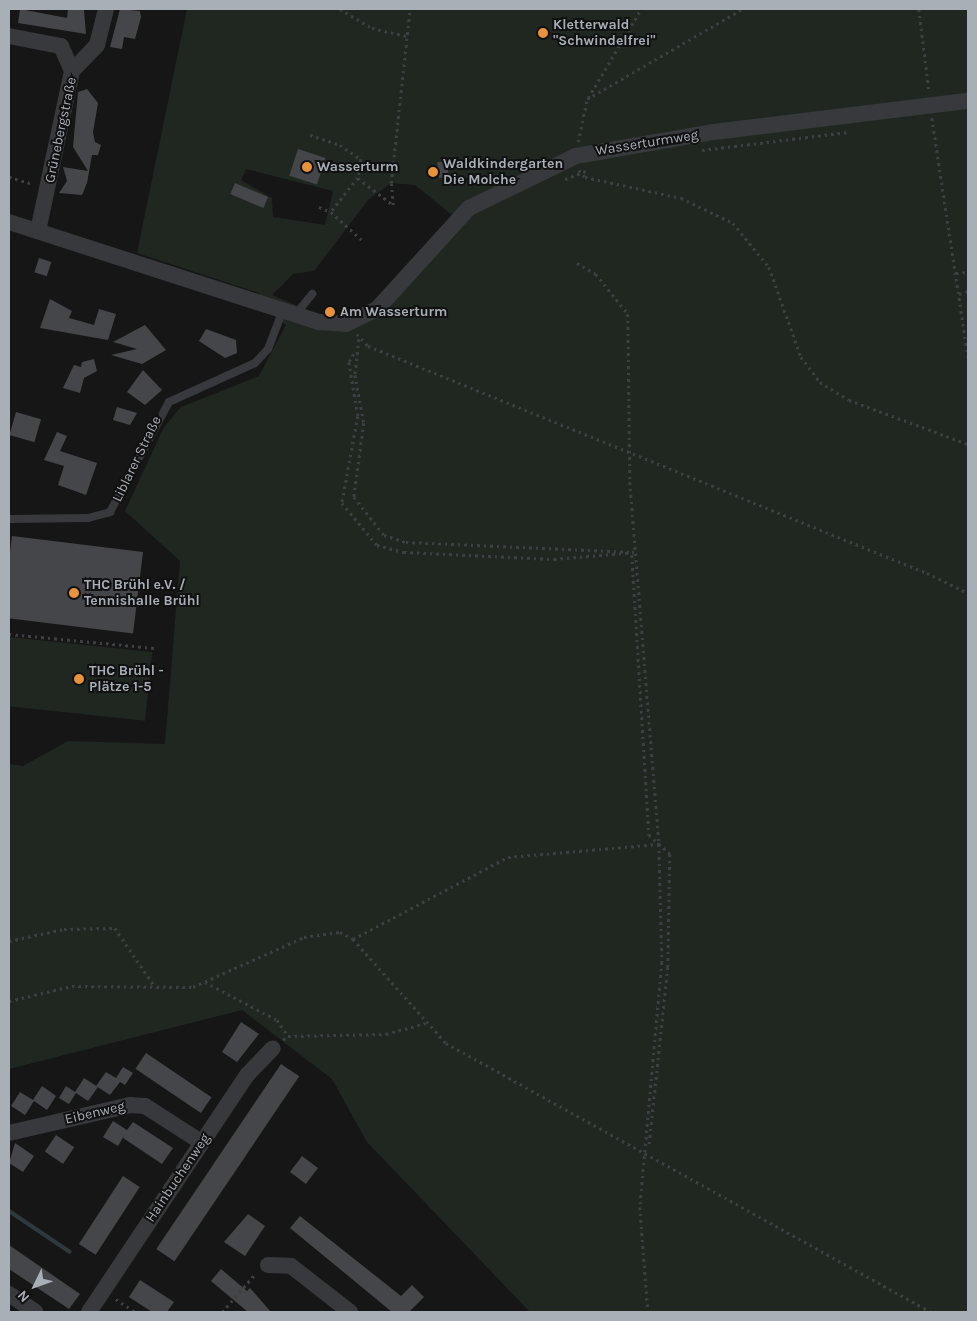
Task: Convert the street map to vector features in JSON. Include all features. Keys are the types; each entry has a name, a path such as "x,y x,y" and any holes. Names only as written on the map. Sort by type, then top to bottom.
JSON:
{"street":[{"name":"Grünebergstraße","path":"38,231 49,188 72,72 98,45 106,9"},
{"path":"9,36 61,46 72,72"},
{"name":"Wasserturmweg","path":"352,322 384,302 469,208 576,156 695,135 931,113 968,102"},
{"path":"9,222 290,312 333,324 352,322"},
{"name":"Hainbuchenweg","path":"89,1312 247,1075 276,1046"},
{"name":"Eibenweg","path":"9,1133 130,1105 145,1106 201,1142"},
{"path":"268,1265 291,1266 350,1312"},
{"path":"9,1294 36,1312"}],"lane":[{"name":"Liblarer Straße","path":"9,519 88,518 110,512 168,402 255,363 268,349 290,312 312,294"}],"path":[{"path":"340,9 372,28 406,36"},
{"path":"358,178 393,205 391,183 410,9"},
{"path":"576,156 587,99 641,9"},
{"path":"587,99 742,9"},
{"path":"919,9 931,113 968,357"},
{"path":"931,113 941,120"},
{"path":"922,122 931,113"},
{"path":"695,151 853,131"},
{"path":"310,135 340,144 361,159 358,178 331,212"},
{"path":"595,168 580,173 681,198 733,223 769,266 801,356 820,382 849,400 968,444"},
{"path":"9,177 49,188"},
{"path":"319,208 331,212 364,242"},
{"path":"577,263 596,274 628,314 630,456 659,844 662,962 647,1154 640,1207 648,1312"},
{"path":"956,273 968,272"},
{"path":"959,294 968,291"},
{"path":"352,322 359,339 349,362 358,416 342,503 377,545 404,552 554,559 632,556 636,552"},
{"path":"359,339 630,456 918,569 968,593"},
{"path":"354,354 364,423 354,497 384,535 406,542 636,552"},
{"path":"632,556 649,836 670,854 668,967 655,1125 647,1154"},
{"path":"9,634 154,648"},
{"path":"353,939 508,857 659,844"},
{"path":"9,941 64,929 115,928 153,984"},
{"path":"9,1001 72,986 153,984 193,987 304,937 340,932 353,939 426,1023 446,1043 931,1312"},
{"path":"205,982 277,1020 288,1036"},
{"path":"276,1046 288,1036 386,1034 426,1023"},
{"path":"222,1312 251,1277 268,1265"},
{"path":"104,1290 135,1312"}],"shaded area":[{"path":"187,9 968,9 968,1312 530,1312 367,1142 332,1079 242,1010 9,1069 9,764 23,766 68,741 165,744 180,561 125,511 164,427 181,407 259,376 286,325 263,307 259,293 137,253","holes":["246,169 333,191 325,225 273,217 272,198 241,180","391,183 415,185 456,218 363,313 328,319 272,295 293,274 314,271 368,200"]},
{"name":"THC Brühl - Plätze 1-5","path":"9,637 152,652 145,721 9,706"}],"building":[{"path":"20,9 67,18 68,9 84,10 86,34 18,23"},
{"path":"120,9 140,11 141,17 135,39 124,37 122,49 110,47"},
{"path":"87,89 98,103 93,132 95,142 101,145 98,155 92,155 87,183 82,195 59,193 67,181 63,167 88,171 73,147 78,92"},
{"name":"Wasserturm","path":"298,149 326,158 317,185 289,176"},
{"path":"447,161 449,177 439,178 437,162"},
{"path":"235,183 268,197 263,208 230,194"},
{"path":"39,258 51,262 47,276 34,272"},
{"path":"50,299 72,311 69,318 94,325 99,309 116,314 108,340 40,328"},
{"path":"145,325 166,350 142,364 111,355 137,349 113,342"},
{"path":"206,329 236,340 237,353 225,358 199,341"},
{"path":"94,359 97,371 84,378 80,393 63,388 74,365 81,367 82,362"},
{"path":"143,370 162,390 145,405 127,392"},
{"path":"117,407 137,413 130,425 113,420"},
{"path":"16,412 41,419 34,442 9,435"},
{"path":"57,432 67,436 60,451 97,463 86,495 58,485 64,466 44,460"},
{"name":"THC Brühl e.V. / Tennishalle Brühl","path":"12,536 143,552 133,633 9,618 9,560"},
{"path":"241,1022 259,1034 237,1062 222,1052"},
{"path":"146,1053 211,1097 201,1113 135,1069"},
{"path":"281,1064 299,1076 175,1261 156,1249"},
{"path":"123,1067 133,1073 125,1085 120,1082 110,1095 96,1086 106,1072 116,1078"},
{"path":"84,1078 98,1087 88,1101 76,1093 69,1104 59,1098 66,1086 75,1092"},
{"path":"42,1086 56,1096 47,1110 34,1101 25,1115 11,1106 20,1092 33,1100"},
{"path":"113,1121 127,1130 133,1122 173,1148 162,1164 123,1138 125,1134 118,1146 103,1137"},
{"path":"56,1135 74,1147 63,1164 45,1152"},
{"path":"15,1143 34,1156 23,1172 9,1163"},
{"path":"302,1156 318,1168 306,1184 290,1172"},
{"path":"123,1176 140,1187 96,1255 79,1244"},
{"path":"248,1214 265,1226 245,1256 224,1242"},
{"path":"300,1216 401,1296 412,1285 424,1297 409,1312 392,1312 290,1228"},
{"path":"9,1245 80,1294 69,1309 9,1269"},
{"path":"221,1269 247,1291 250,1288 271,1312 248,1312 211,1281"},
{"path":"140,1280 174,1302 167,1312 152,1312 129,1297"}],"waterway":[{"path":"9,1211 70,1252"}],"place":[{"name":"Kletterwald \"Schwindelfrei\"","path":"543,33"},
{"name":"Wasserturm","path":"307,167"},
{"name":"Waldkindergarten Die Molche","path":"433,172"},
{"name":"Am Wasserturm","path":"330,312"},
{"name":"THC Brühl e.V. / Tennishalle Brühl","path":"74,593"},
{"name":"THC Brühl - Plätze 1-5","path":"79,679"}]}
